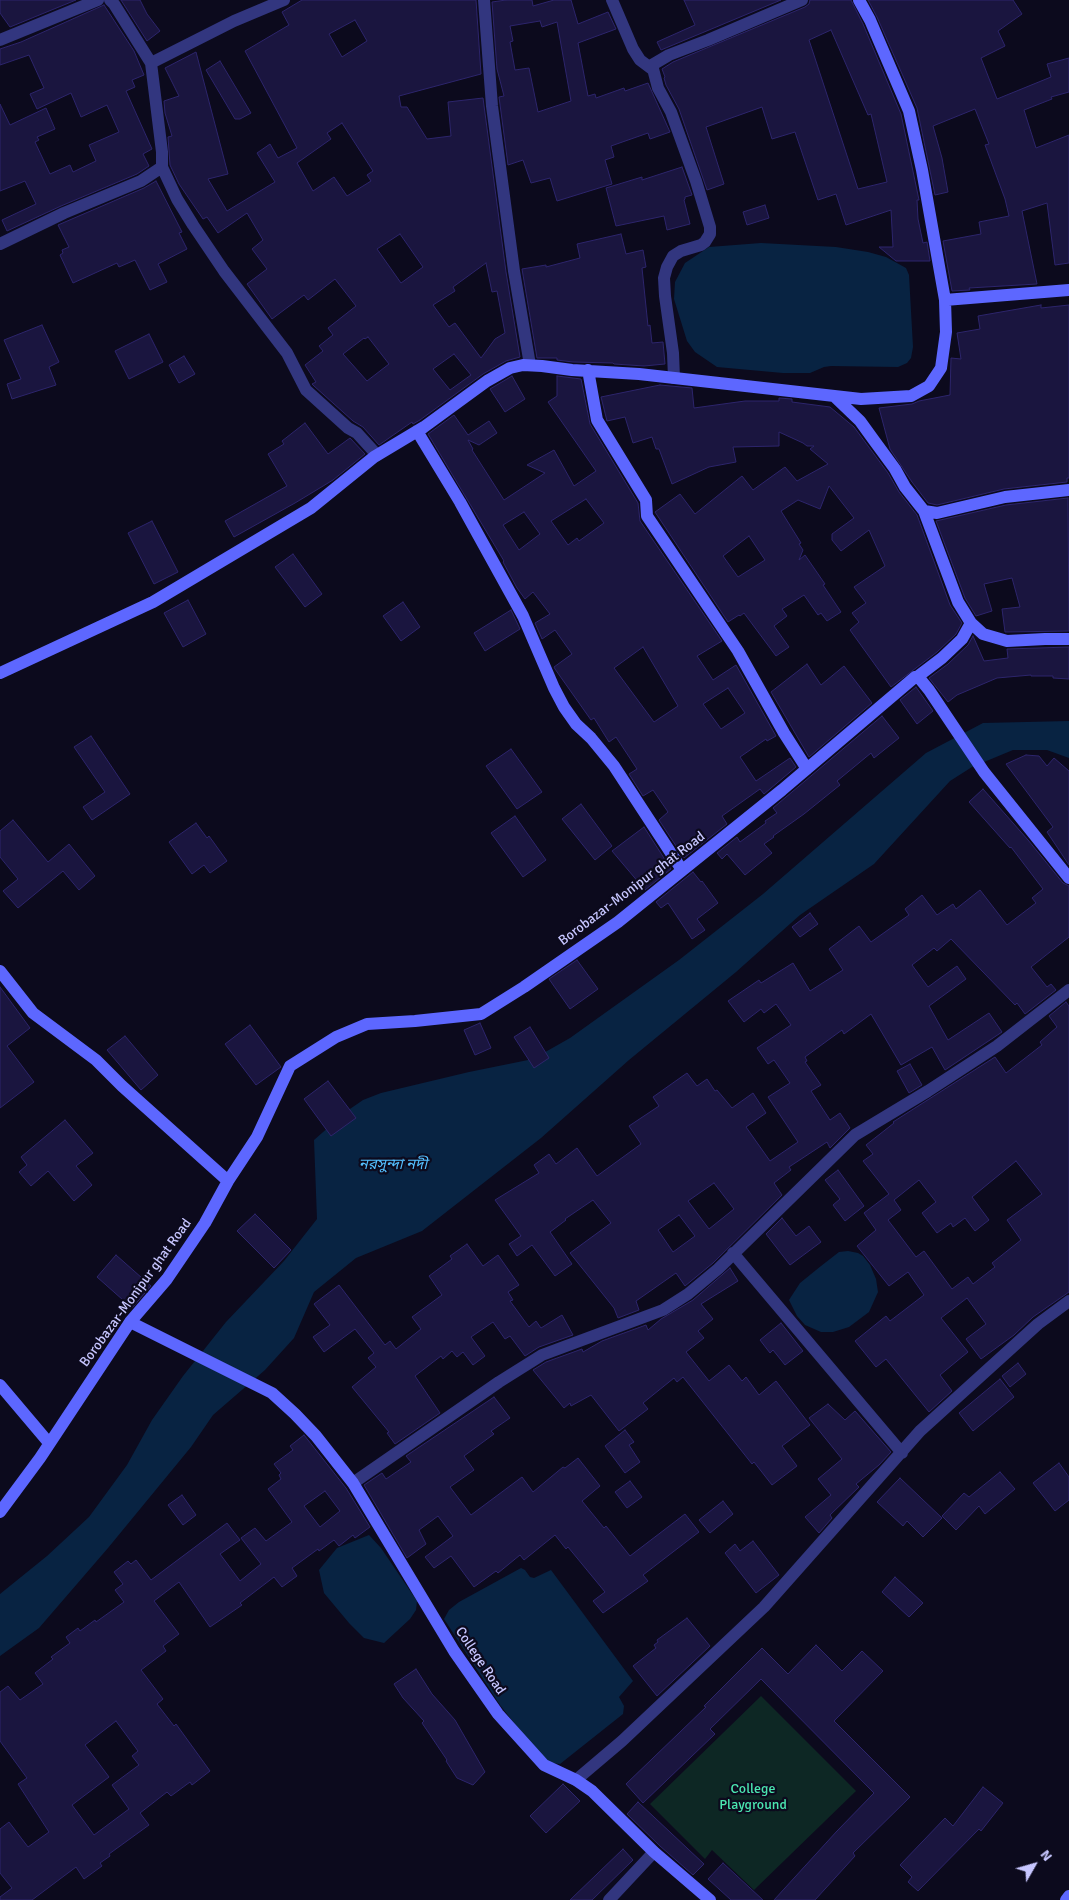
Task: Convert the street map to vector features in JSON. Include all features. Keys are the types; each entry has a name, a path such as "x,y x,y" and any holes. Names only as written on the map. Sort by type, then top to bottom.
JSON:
{"street":[{"path":"110,0 151,63 162,152 162,167 177,199 224,271 287,353 306,390 348,428 358,433 377,456"},
{"path":"151,63 234,21 284,0"},
{"path":"484,0 492,106 514,271 530,365"},
{"path":"612,0 633,49 640,60 652,69 658,88 673,118 699,188 710,227 710,234 705,242 673,256 665,272 665,296 674,353 674,378"},
{"path":"652,69 652,65 669,55 802,0"},
{"path":"0,673 152,602 310,508 377,456 418,431 487,380 510,368 530,365 639,374 861,399 910,396 929,386 941,368 946,332 945,300 922,170 909,111 859,0"},
{"path":"0,40 94,1"},
{"path":"0,244 64,213 141,181 162,167"},
{"path":"945,300 1069,290"},
{"path":"588,370 597,420 646,500 647,516 738,651 784,733 807,769"},
{"path":"835,397 864,427 924,511 958,602 971,623 983,634 1008,641 1046,638 1069,639"},
{"path":"418,431 523,616 564,707 576,724 591,738 614,766 682,870"},
{"path":"924,511 937,512 1005,496 1069,490"},
{"name":"Borobazar-Monipur ghat Road","path":"0,1512 40,1458 130,1322 168,1279 205,1223 228,1181 257,1137 290,1066 336,1037 367,1024 414,1022 481,1014 524,987 618,922 807,769 917,676 942,658 962,639 971,623"},
{"path":"917,676 940,706 984,772 1069,878"},
{"path":"0,971 33,1013 96,1060 122,1086 228,1181"},
{"path":"352,1483 499,1382 542,1356 663,1310 688,1294 816,1175 855,1135 997,1046 1069,990"},
{"path":"733,1253 902,1453"},
{"path":"576,1780 622,1741 764,1607 920,1432 1038,1324 1069,1301"},
{"name":"College Road","path":"130,1322 272,1393 316,1436 352,1483 454,1651 498,1714 544,1765 576,1780 592,1791 654,1852 710,1900"},
{"path":"0,1385 49,1443"},
{"path":"609,1900 654,1852"},
{"path":"1066,1900 1069,1896"}],"green space":[{"name":"College Playground","path":"761,1696 856,1791 754,1890 712,1850 705,1859 650,1804"}],"water":[{"path":"761,243 836,247 868,252 886,257 906,268 909,275 913,347 911,358 907,363 898,367 831,366 810,373 783,373 717,367 695,352 687,341 674,299 675,282 685,263 709,247"},
{"name":"নরসুন্দা নদী","path":"1069,721 1069,758 1047,750 1013,750 972,767 950,781 874,864 800,915 736,972 629,1060 541,1138 422,1231 356,1258 314,1292 294,1338 265,1370 213,1415 191,1447 39,1628 0,1656 0,1594 47,1556 89,1517 127,1465 152,1420 183,1376 226,1322 284,1261 317,1219 314,1140 347,1111 363,1100 381,1093 533,1059 570,1038 679,960 763,894 926,753 983,723"},
{"path":"848,1251 863,1256 870,1265 876,1279 878,1292 869,1312 849,1327 833,1332 821,1332 805,1325 797,1316 789,1300 800,1283 839,1252"},
{"path":"369,1535 381,1548 417,1601 416,1610 410,1619 384,1643 364,1638 349,1623 324,1593 319,1570 337,1548"},
{"path":"521,1568 530,1577 534,1578 551,1570 633,1681 619,1697 624,1706 623,1714 560,1764 551,1763 536,1751 500,1705 444,1619 449,1610 459,1602"}],"building":[{"path":"0,0 76,0 10,27 0,13"},
{"path":"121,0 140,0 147,14 160,31 147,41"},
{"path":"302,0 476,0 481,74 399,96 401,107 407,107 427,139 451,136 448,102 483,98 506,272 520,357 506,361 483,374 420,420 413,424 412,422 379,445 363,427 353,421 312,384 316,382 305,365 323,351 319,346 333,335 328,328 356,306 335,279 308,300 304,295 272,319 247,284 267,269 252,249 263,240 247,213 218,233 207,217 203,219 179,184 170,165 168,137 172,136 165,113 164,101 179,96 165,68 196,52 228,174 208,179 227,211 275,182 257,153 270,144 278,158 297,148 245,51 289,25 282,12","holes":["355,20 367,41 342,57 329,34","342,123 373,171 367,175 371,181 347,196 334,177 313,191 297,163 331,139 327,133","400,234 423,267 401,283 377,249","486,263 492,292 497,291 505,333 495,339 481,358 455,323 449,327 433,305 455,291 453,287","368,337 389,364 367,381 343,354","454,354 471,375 450,390 433,369"]},
{"path":"532,0 533,6 554,0 571,0 578,24 608,12 616,29 578,43 588,96 595,94 596,98 624,88 625,91 648,83 670,132 650,139 648,133 611,146 614,157 605,160 612,184 557,201 550,178 531,183 523,160 508,165 499,97 504,96 497,69 492,2","holes":["540,21 542,27 557,22 571,101 538,112 529,68 515,70 510,42 513,41 510,26"]},
{"path":"684,0 781,0 661,50 657,42 695,25"},
{"path":"810,0 851,0 863,24 901,114 919,200 917,200 918,219 923,243 927,242 930,261 896,261 879,247 893,247 891,210 846,225 836,194 818,200 795,132 772,139 762,107 706,127 724,184 707,190 679,109 666,85 662,69 673,62 809,4","holes":["831,30 868,115 871,114 887,182 858,189 809,40"]},
{"path":"868,0 1013,0 1022,14 998,31 1005,46 981,58 997,99 1051,77 1047,64 1069,58 1069,92 1051,97 1052,99 1024,110 1036,148 1069,135 1069,263 1055,265 1047,203 1022,211 1037,284 969,288 970,290 952,291 943,241 981,234 979,222 1009,216 1005,199 985,145 989,144 975,109 933,126 942,158 948,192 935,195 917,108"},
{"path":"104,5 134,51 144,75 132,80 135,87 126,91 152,149 143,154 149,166 137,174 7,231 2,220 36,204 25,181 0,191 0,104 10,125 46,108 55,129 37,137 39,140 35,142 50,174 70,165 73,172 96,161 89,145 119,132 107,105 81,117 71,93 37,109 30,94 44,88 29,55 0,65 0,49 21,42"},
{"path":"220,61 251,113 240,119 235,119 206,70"},
{"path":"682,167 692,195 685,197 684,200 690,224 667,230 664,216 616,226 606,188 642,177 642,180"},
{"path":"156,181 182,232 179,233 187,249 158,264 167,282 150,290 135,260 119,267 117,263 73,283 60,255 63,253 62,250 69,247 58,225"},
{"path":"765,205 769,218 747,225 743,212"},
{"path":"621,234 626,254 643,250 646,267 642,268 648,326 650,325 652,343 663,342 665,364 644,366 537,358 522,269 546,265 546,267 580,258 577,244"},
{"path":"1041,305 1041,308 1069,305 1069,478 1067,478 1067,482 1004,489 937,505 928,503 890,449 879,408 912,404 950,395 951,358 961,359 957,333 980,329 978,316"},
{"path":"42,325 59,362 49,367 56,385 12,399 7,384 21,379 4,340"},
{"path":"149,334 163,362 129,379 115,351"},
{"path":"184,356 195,374 179,383 169,365"},
{"path":"512,376 525,399 505,412 490,389"},
{"path":"557,376 581,379 590,424 638,503 640,521 722,641 697,656 713,680 736,665 776,736 767,741 766,739 740,757 756,781 790,758 796,767 764,794 760,789 722,816 727,824 684,858 659,820 668,812 653,790 643,796 629,774 637,769 616,737 609,742 594,718 591,720 555,669 554,667 572,654 555,630 542,639 535,623 550,614 533,592 525,599 517,588 504,561 428,434 454,415 468,435 489,421 497,433 479,445 468,440 472,450 504,500 545,473 527,465 554,450 574,486 596,471 548,402 557,396","holes":["586,499 604,523 579,541 577,538 568,545 551,521","524,512 540,534 519,550 503,525","643,647 678,706 654,722 614,668","728,688 745,713 721,729 703,704"]},
{"path":"660,385 692,388 694,408 745,401 779,401 779,398 792,399 792,402 830,407 854,427 917,515 950,605 962,623 956,634 937,652 891,687 850,630 859,622 852,613 866,603 854,587 885,566 869,530 841,551 832,540 832,534 854,518 829,486 820,509 798,500 781,511 801,543 799,544 803,550 799,560 805,555 841,612 827,621 821,613 818,615 804,595 782,609 787,616 774,626 789,647 776,656 744,613 728,622 655,512 680,494 695,514 742,476 753,490 785,467 797,481 828,464 810,449 814,446 807,446 779,432 779,446 733,447 736,462 709,467 672,484 659,449 656,449 652,437 633,443 625,417 607,421 601,397","holes":["749,536 765,560 738,577 723,556"]},
{"path":"305,423 328,454 350,438 365,454 333,480 234,537 225,521 287,486 268,454 284,444 282,441"},
{"path":"1068,498 1069,631 1005,632 1002,609 1020,607 1012,578 984,584 992,611 976,616 965,598 936,521 1006,505"},
{"path":"152,521 178,572 154,584 128,533"},
{"path":"293,554 322,594 305,607 275,567"},
{"path":"188,600 206,634 183,647 164,613"},
{"path":"403,602 420,627 401,641 383,616"},
{"path":"511,610 520,629 485,651 474,633"},
{"path":"973,636 984,661 1008,658 1007,649 1069,647 1069,679 1031,675 997,678 957,695 948,702 929,678 948,664 968,645"},
{"path":"807,664 821,685 844,666 872,703 809,757 771,692"},
{"path":"916,687 933,711 917,724 900,700"},
{"path":"882,716 899,738 874,758 871,753 837,781 840,785 764,844 772,853 745,875 727,854 722,859 717,853 737,837 740,842 766,823 765,821 777,813 773,808"},
{"path":"91,736 130,794 92,820 83,807 105,792 74,747"},
{"path":"511,749 542,792 517,809 486,766"},
{"path":"1026,755 1039,756 1047,766 1054,758 1069,771 1069,865 1047,832 1053,827 1006,764"},
{"path":"983,789 1063,883 1069,886 1069,937 1031,967 1047,987 1051,984 1056,990 1025,1014 1017,1003 1015,1005 951,939 937,951 934,948 912,965 928,987 957,966 966,979 929,1006 948,1040 989,1013 1002,1032 945,1070 932,1047 901,1065 871,1014 844,1034 842,1030 805,1057 807,1061 805,1062 821,1085 811,1091 830,1120 840,1113 850,1128 830,1148 827,1142 789,1167 791,1170 774,1183 782,1195 713,1263 685,1286 676,1273 636,1301 639,1310 618,1318 614,1308 570,1253 611,1223 593,1200 550,1232 572,1264 555,1276 532,1245 517,1256 509,1244 521,1236 495,1200 539,1173 534,1165 549,1154 556,1164 577,1148 597,1176 641,1144 629,1126 659,1106 653,1097 687,1073 697,1086 707,1079 715,1091 717,1090 732,1108 753,1093 766,1113 746,1127 770,1161 798,1142 768,1097 790,1083 774,1060 768,1064 757,1048 791,1025 776,1004 764,1013 761,1009 744,1022 728,1001 759,980 761,983 793,963 810,991 843,970 829,949 859,926 871,942 909,915 905,909 922,895 937,915 953,904 956,909 980,890 1007,925 1036,903 1032,898 1043,889 1011,847 969,802","holes":["714,1183 734,1209 709,1229 688,1201","679,1215 695,1236 673,1252 658,1230"]},
{"path":"581,804 612,846 595,860 562,819"},
{"path":"515,816 546,860 523,877 491,833"},
{"path":"13,820 48,862 69,844 95,876 79,890 63,871 18,908 3,891 18,879 0,857 0,831"},
{"path":"196,823 207,838 209,836 227,861 210,873 204,865 192,874 169,842"},
{"path":"644,827 671,869 645,890 612,851"},
{"path":"693,872 718,903 697,919 705,930 692,939 668,903 661,908 656,902"},
{"path":"810,913 818,924 800,937 792,927"},
{"path":"577,960 598,989 570,1009 549,979"},
{"path":"0,987 30,1028 7,1046 34,1082 0,1108"},
{"path":"1066,1002 1069,1006 1069,1292 1033,1317 1014,1335 981,1359 966,1339 986,1324 967,1298 941,1318 968,1352 940,1375 952,1391 929,1412 886,1359 876,1367 855,1341 886,1316 890,1321 924,1295 908,1272 889,1286 857,1246 876,1230 864,1213 889,1194 863,1161 873,1154 866,1145 893,1122 995,1057 1006,1073 1042,1045 1040,1042 1057,1027 1049,1016","holes":["1016,1161 1042,1194 1007,1220 1021,1240 992,1263 995,1267 973,1284 968,1277 952,1289 924,1251 916,1257 888,1220 901,1210 894,1200 919,1180 936,1202 922,1213 937,1233 951,1223 953,1227 965,1218 975,1231 989,1220 972,1197"]},
{"path":"480,1023 491,1048 475,1055 464,1030"},
{"path":"250,1025 281,1067 256,1085 225,1044"},
{"path":"530,1027 549,1058 534,1068 514,1037"},
{"path":"125,1036 158,1075 141,1090 107,1050"},
{"path":"910,1064 922,1085 909,1093 897,1071"},
{"path":"328,1081 356,1118 331,1136 304,1099"},
{"path":"65,1120 93,1153 76,1166 92,1185 74,1201 48,1171 31,1186 19,1172 27,1165 21,1157"},
{"path":"838,1170 864,1206 845,1221 833,1205 840,1199 825,1180"},
{"path":"255,1214 291,1250 274,1268 237,1231"},
{"path":"782,1218 796,1236 809,1226 821,1242 790,1265 766,1234"},
{"path":"467,1244 483,1266 498,1255 519,1285 508,1292 513,1300 510,1301 529,1327 536,1321 541,1328 562,1315 573,1335 539,1347 525,1356 510,1336 505,1339 493,1322 471,1337 485,1356 473,1365 463,1352 457,1357 452,1351 443,1359 441,1356 415,1376 440,1413 395,1444 387,1433 389,1432 352,1387 376,1367 368,1358 374,1353 355,1329 324,1352 313,1337 330,1325 314,1304 339,1285 385,1345 390,1341 396,1349 421,1329 412,1317 442,1295 429,1276 452,1259 450,1256"},
{"path":"116,1255 151,1286 132,1308 97,1277"},
{"path":"730,1268 738,1281 701,1304 713,1319 698,1331 704,1338 686,1352 709,1381 729,1365 742,1381 746,1377 759,1395 776,1381 810,1425 782,1446 797,1466 772,1485 754,1462 752,1464 683,1377 677,1382 674,1378 643,1403 648,1409 619,1431 591,1395 571,1406 570,1403 564,1408 533,1370 546,1362 582,1349 583,1352 602,1341 646,1325 648,1330 661,1319 693,1300"},
{"path":"781,1323 803,1351 785,1365 773,1350 770,1353 760,1340"},
{"path":"1018,1363 1026,1374 1010,1387 1002,1376"},
{"path":"1000,1379 1014,1397 973,1431 959,1413"},
{"path":"494,1397 510,1418 491,1431 494,1434 464,1456 474,1470 450,1487 471,1515 522,1477 533,1492 563,1467 565,1468 578,1458 600,1486 582,1501 604,1528 606,1526 630,1556 685,1514 699,1532 643,1575 648,1581 603,1613 593,1601 605,1592 568,1547 566,1549 555,1535 524,1560 520,1555 498,1573 496,1571 474,1587 451,1556 434,1568 425,1557 453,1536 438,1516 419,1530 426,1544 407,1558 364,1485 382,1473 386,1479 411,1462 406,1456"},
{"path":"828,1404 845,1420 855,1411 891,1452 856,1484 859,1487 830,1515 832,1518 819,1533 805,1517 831,1495 818,1479 842,1459 809,1418"},
{"path":"625,1430 634,1442 629,1445 640,1462 625,1473 605,1446"},
{"path":"304,1435 346,1488 370,1527 355,1538 353,1535 339,1546 334,1540 319,1551 318,1549 292,1568 297,1576 282,1587 274,1577 240,1603 242,1605 210,1627 179,1582 154,1601 179,1634 163,1646 166,1651 141,1670 163,1699 157,1704 174,1726 176,1724 210,1771 192,1785 190,1782 171,1796 167,1792 140,1813 149,1825 109,1854 110,1856 100,1863 102,1866 84,1879 76,1867 32,1900 0,1900 0,1897 12,1888 0,1873 0,1829 9,1822 28,1847 49,1832 18,1784 27,1778 0,1741 0,1692 8,1686 20,1700 43,1684 35,1673 53,1659 51,1657 70,1643 66,1637 78,1628 80,1631 95,1620 96,1622 124,1602 115,1590 123,1584 114,1572 128,1561 131,1564 136,1560 151,1580 227,1523 240,1540 220,1554 240,1581 261,1564 241,1538 255,1528 266,1541 292,1522 268,1489 281,1479 279,1475 281,1473 274,1464 293,1450 290,1446","holes":["325,1491 340,1511 320,1527 304,1506","116,1721 138,1751 132,1756 139,1765 112,1785 129,1809 94,1835 72,1805 109,1777 85,1745"]},
{"path":"1059,1463 1069,1477 1069,1500 1055,1511 1033,1483"},
{"path":"1000,1472 1015,1489 985,1514 979,1506 956,1530 942,1516 964,1493 969,1497"},
{"path":"900,1478 942,1518 923,1537 907,1521 903,1526 877,1502"},
{"path":"630,1481 642,1497 627,1508 615,1492"},
{"path":"182,1495 196,1515 183,1525 168,1505"},
{"path":"723,1501 733,1514 710,1533 699,1520"},
{"path":"753,1541 779,1575 756,1593 725,1553 735,1544 740,1551"},
{"path":"895,1577 923,1603 909,1617 882,1592"},
{"path":"687,1618 710,1646 657,1696 633,1666 656,1648 654,1645 658,1642 657,1640"},
{"path":"816,1645 842,1671 862,1651 883,1671 834,1721 910,1797 853,1853 855,1856 815,1900 774,1900 874,1793 761,1679 710,1729 715,1734 643,1803 626,1784 706,1707 704,1706 762,1648 788,1674"},
{"path":"416,1669 432,1694 455,1720 485,1772 473,1785 457,1778 422,1723 424,1721 403,1698 394,1684"},
{"path":"563,1784 580,1801 546,1833 530,1816"},
{"path":"983,1787 1003,1803 981,1831 979,1829 918,1891 908,1882 912,1877 900,1865 945,1818 953,1826"},
{"path":"638,1802 704,1864 693,1875 627,1814"},
{"path":"623,1849 633,1860 592,1900 570,1900"},
{"path":"723,1863 763,1900 731,1900 708,1879"}]}
